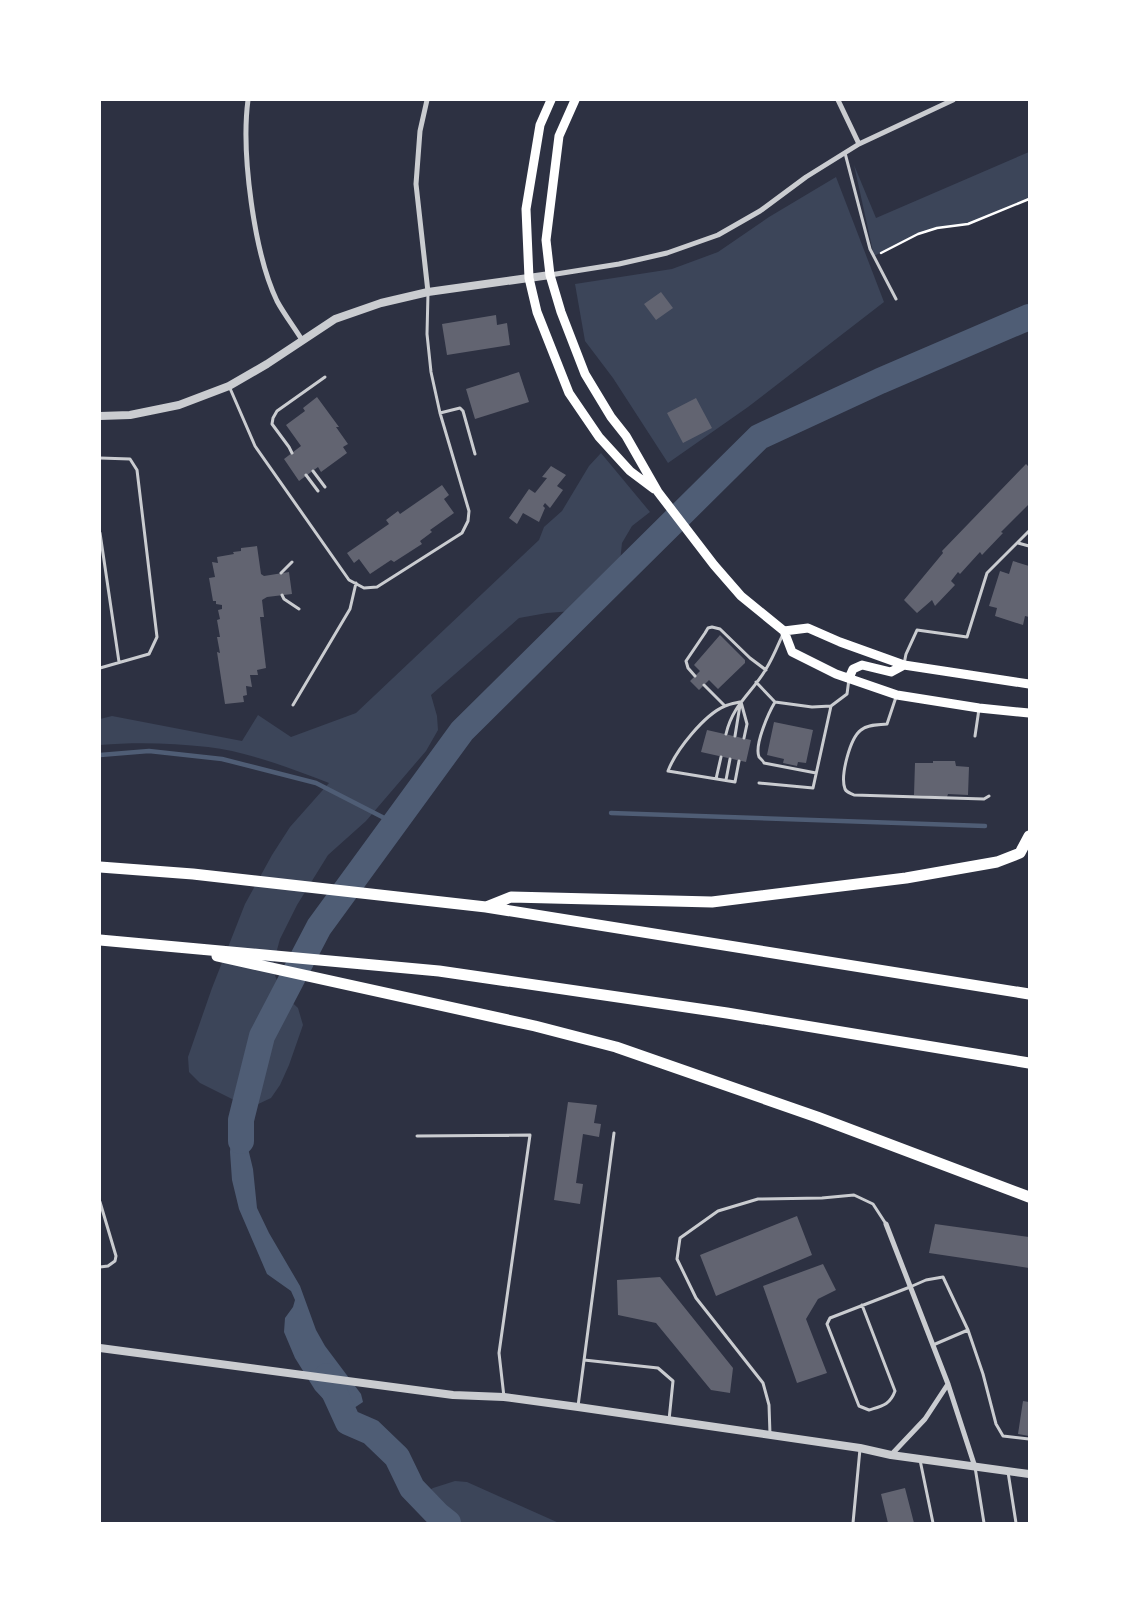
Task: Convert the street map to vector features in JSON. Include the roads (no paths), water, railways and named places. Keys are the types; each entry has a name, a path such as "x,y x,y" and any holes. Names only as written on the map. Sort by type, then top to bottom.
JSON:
{"highway":[{"path":"486,907 511,897 712,902 779,895 906,878 997,862 1020,854 1029,836"},
{"path":"100,867 193,874 486,907 1029,994"},
{"path":"100,940 439,971 727,1013 1029,1063"},
{"path":"169,946 535,1026 616,1047 817,1117 1029,1196"}],"main road":[{"path":"551,100 540,125 526,209 529,278 537,312 568,393 599,437 630,470 658,492"},
{"path":"575,100 559,136 546,240 550,275 561,312 585,374 611,417 626,436 658,492 714,565 741,596 784,631 792,652 836,674 897,695 979,708 1029,712"},
{"path":"784,631 808,628 840,642 904,665 1029,684"},
{"path":"849,678 853,669 862,665 891,672 904,665"}],"street":[{"path":"248,100 246,111 247,158 257,234 265,268 277,300 302,340"},
{"path":"427,100 420,131 416,184 428,292"},
{"path":"838,100 859,144"},
{"path":"100,416 130,415 179,405 229,386 267,364 336,319 381,303 428,292 619,264 666,254 718,235 760,211 806,177 859,144 953,100"},
{"path":"886,1224 948,1384 975,1467"},
{"path":"100,1348 453,1395 504,1397 578,1407 1029,1474"},
{"path":"891,1455 925,1419 948,1384"}],"lane":[{"path":"845,153 870,249 896,299"},
{"path":"229,386 255,446 348,580 364,588 377,587 462,533 468,521 469,511 440,413 431,372 427,334 428,292"},
{"path":"294,452 272,424 273,418 277,411 325,377"},
{"path":"440,413 460,408 463,411 475,454"},
{"path":"100,458 130,459 137,470 157,637 149,654 100,668"},
{"path":"313,471 325,487"},
{"path":"306,475 318,491"},
{"path":"904,665 906,654 917,630 967,637 987,573 1029,531"},
{"path":"100,533 119,662"},
{"path":"1018,543 1029,546"},
{"path":"281,574 292,562"},
{"path":"293,704 350,609 356,584"},
{"path":"282,595 299,609"},
{"path":"695,676 688,668 686,661 708,628 712,627 720,629 750,658 766,670"},
{"path":"726,734 729,722 740,702 766,670 784,631"},
{"path":"756,682 775,702 812,707 831,706 847,694 849,678"},
{"path":"704,685 725,706"},
{"path":"897,695 887,724 866,726 858,731 854,738 847,756 844,776 844,787 848,792 854,795 974,799 984,799 989,796"},
{"path":"739,761 735,782 668,770 673,757 685,742 712,715 725,706 740,702"},
{"path":"735,736 740,702"},
{"path":"740,702 747,724 744,738"},
{"path":"775,702 767,716 758,750 759,757 764,763 816,773"},
{"path":"759,783 813,788 831,706"},
{"path":"975,736 979,708"},
{"path":"716,779 721,757"},
{"path":"726,780 730,759"},
{"path":"578,1407 614,1133"},
{"path":"417,1136 530,1136 499,1353 504,1397"},
{"path":"770,1436 769,1405 763,1383 696,1298 677,1259 680,1238 718,1211 758,1198 822,1198 854,1195 873,1204 886,1224"},
{"path":"100,1202 116,1256 115,1261 108,1266 100,1267"},
{"path":"862,1306 896,1391 892,1400 884,1406 869,1410 859,1406 827,1324 830,1318 926,1280 943,1277 968,1330 983,1374 996,1424 1003,1436 1029,1439"},
{"path":"933,1345 968,1330"},
{"path":"584,1360 658,1368 673,1381 669,1420"},
{"path":"853,1523 860,1448"},
{"path":"920,1459 933,1523"},
{"path":"975,1467 984,1523"},
{"path":"1008,1471 1016,1523"}],"waterway":[{"path":"241,1141 241,1120 262,1036 319,927 462,731 759,437 880,381 1029,317"},
{"path":"100,755 149,751 222,759 316,783 394,823"},
{"path":"611,813 985,826"},
{"path":"327,1376 348,1422 371,1432 397,1457 412,1488 448,1523"}]}
